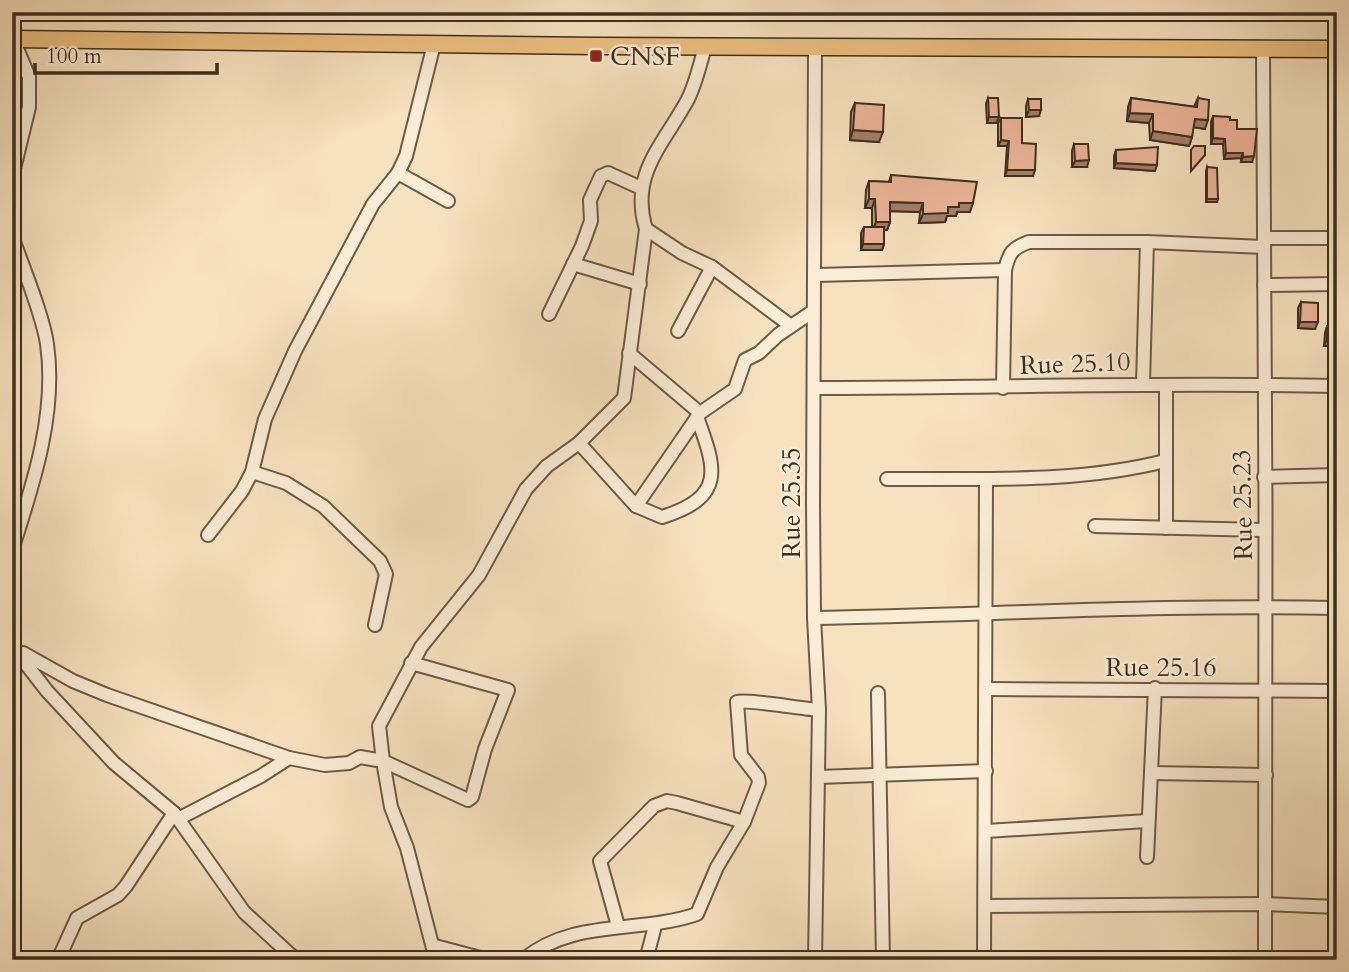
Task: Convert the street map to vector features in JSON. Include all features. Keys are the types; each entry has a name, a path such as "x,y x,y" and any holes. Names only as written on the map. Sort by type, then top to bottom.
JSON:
{"main road":[{"path":"13,39 705,47 1337,49"}],"street":[{"path":"12,177 29,107 29,77 13,39"},
{"path":"208,535 230,509 252,472 265,419 276,389 373,204 398,173 406,156 434,44"},
{"name":"Rue 25.35","path":"815,960 819,710 814,618 815,387 812,312 816,275 816,46"},
{"path":"436,960 435,946 407,848 391,807 379,726 411,663 434,629 479,575 526,489 547,466 579,443 589,430 624,398 646,229 639,204 641,188 659,145 689,97 705,47"},
{"name":"Rue 25.23","path":"1263,49 1263,530 1268,606 1265,960"},
{"path":"398,173 448,201"},
{"path":"550,314 591,221 590,200 601,176 608,173 641,188"},
{"path":"646,229 682,253 712,267 791,326"},
{"path":"12,236 16,259 47,342 49,384 40,451 12,550"},
{"path":"1003,388 1004,270 1009,254 1018,246 1029,242 1264,242 1337,238"},
{"path":"1143,383 1147,242"},
{"path":"573,264 639,284"},
{"path":"678,331 712,267"},
{"path":"816,275 1004,270"},
{"path":"1264,285 1337,284"},
{"path":"636,506 699,415 735,389 745,359 759,353 812,312"},
{"path":"579,443 636,506 662,517 699,497 711,485 714,473 699,415 629,353"},
{"name":"Rue 25.10","path":"815,387 1003,388 1143,383 1166,386 1337,386"},
{"path":"1166,386 1166,528"},
{"path":"887,479 986,481 1097,474 1165,461"},
{"path":"252,472 286,483 323,506 380,561 386,574 374,625"},
{"path":"1264,477 1337,475"},
{"path":"984,960 986,481"},
{"path":"1095,526 1263,530"},
{"path":"814,618 986,615 1114,608 1337,608"},
{"path":"15,648 73,681 107,695 289,758 325,765 349,763 360,757 383,761 468,800 472,797 485,749 509,692 500,686 411,663"},
{"path":"15,648 47,691 114,763 176,816 244,912 296,960"},
{"path":"1147,857 1155,688"},
{"name":"Rue 25.16","path":"986,689 1337,691"},
{"path":"878,693 883,960"},
{"path":"523,960 546,944 585,931 618,926 655,926 693,916 700,910 717,867 744,821 759,783 758,777 741,755 737,702 747,700 785,708 819,710"},
{"path":"58,960 77,918 118,895 176,816 261,776 289,758"},
{"path":"818,777 986,771"},
{"path":"1151,773 1266,775"},
{"path":"618,926 600,861 654,806 667,801 744,821"},
{"path":"986,831 1147,821"},
{"path":"985,906 1265,904 1337,907"},
{"path":"646,960 655,926"},
{"path":"435,946 488,960"}],"building":[{"path":"988,98 998,98 999,117 989,117"},
{"path":"1131,98 1197,107 1198,98 1209,100 1208,120 1195,119 1192,137 1153,131 1153,114 1130,113"},
{"path":"1028,99 1041,99 1041,110 1029,110"},
{"path":"855,103 884,105 883,132 853,130"},
{"path":"1213,116 1237,120 1237,129 1257,129 1254,156 1243,157 1243,153 1226,153 1225,139 1213,138"},
{"path":"1001,118 1022,118 1022,143 1036,144 1035,170 1007,170 1009,141 1001,140"},
{"path":"1074,144 1088,144 1089,160 1075,161"},
{"path":"1194,146 1205,146 1205,155 1191,171 1191,150"},
{"path":"1158,147 1157,165 1116,163 1116,150"},
{"path":"1207,167 1217,168 1218,199 1207,199"},
{"path":"891,175 977,182 973,203 959,203 959,207 948,207 948,213 923,214 923,203 890,202 890,222 876,222 875,199 869,199 869,181 891,182"},
{"path":"864,227 884,227 884,244 863,244"},
{"path":"1301,302 1318,303 1318,322 1300,322"},
{"path":"1327,326 1337,326 1337,339 1327,339"}],"place":[{"name":"CNSF","path":"596,56"}]}
